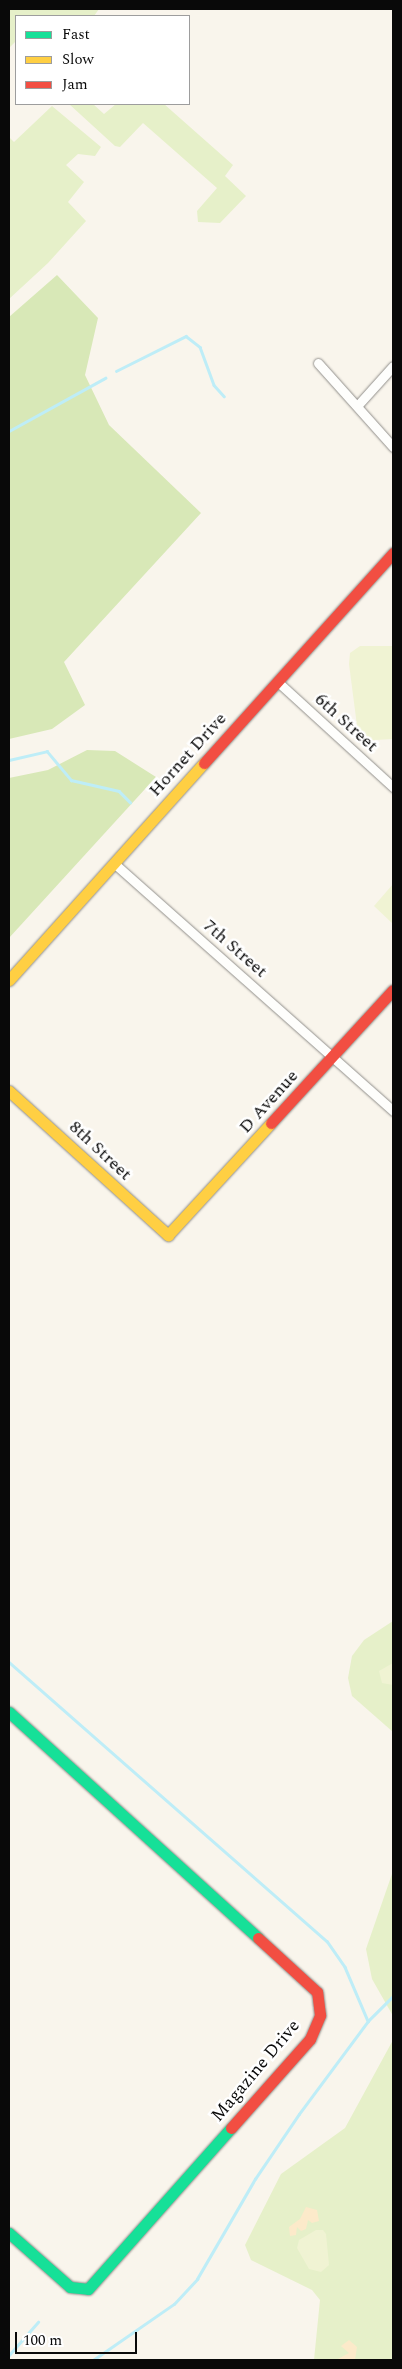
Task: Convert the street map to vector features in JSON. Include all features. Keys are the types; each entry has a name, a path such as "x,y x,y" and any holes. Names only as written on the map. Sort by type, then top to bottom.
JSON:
{"street":[{"path":"318,363 393,447"},
{"path":"357,406 393,366"},
{"name":"Hornet Drive","path":"9,980 393,553"},
{"name":"6th Street","path":"278,682 393,787"},
{"name":"7th Street","path":"115,864 393,1111"},
{"name":"D Avenue","path":"168,1236 334,1057 393,990"},
{"name":"8th Street","path":"9,1091 168,1236"},
{"name":"Magazine Drive","path":"9,1712 307,1982 316,1992 320,2005 320,2016 310,2039 88,2289 70,2287 9,2233"}],"green space":[{"path":"9,9 99,9 95,15 15,15 15,42 9,48"},
{"path":"70,105 94,105 104,114 115,105 165,105 233,165 225,176 246,196 220,223 198,222 197,211 217,188 143,123 120,147 115,146"},
{"path":"52,106 101,147 95,156 78,154 66,165 84,182 68,202 86,221 48,263 9,299 9,137 14,142"},
{"path":"57,275 98,318 85,375 109,425 201,513 64,662 85,705 52,729 9,739 9,317"},
{"path":"360,646 393,646 393,739 359,741 349,664 350,653"},
{"path":"87,750 115,751 156,777 9,938 9,778 48,770"},
{"path":"393,884 393,924 374,906"},
{"path":"393,1621 393,1732 352,1696 348,1678 352,1656 364,1640"},
{"path":"393,1663 393,1685 382,1683 379,1671"},
{"path":"393,1871 393,2016 372,1979 366,1949"},
{"path":"393,2040 393,2360 314,2360 320,2300 312,2290 251,2260 245,2245 281,2174 345,2128"},
{"path":"316,2230 323,2230 326,2234 329,2265 321,2272 309,2269 297,2248 299,2240"}],"sand":[{"path":"306,2207 317,2210 319,2221 312,2223 308,2220 306,2229 301,2231 297,2227 296,2235 290,2236 289,2227 300,2219"},
{"path":"349,2340 357,2347 355,2360 336,2360 349,2353 341,2346"}],"waterway":[{"path":"116,371 186,336 200,347 214,385 224,396"},
{"path":"9,431 105,378"},
{"path":"9,760 47,751 71,780 119,791 130,802"},
{"path":"9,1662 327,1941 345,1967 368,2021"},
{"path":"93,2360 174,2304 197,2279 255,2179 299,2114 368,2021 393,1996"},
{"path":"9,2355 38,2322"}],"traffic: fast":[{"path":"9,1712 258,1938"},
{"path":"9,2233 70,2287 88,2289 231,2128"}],"traffic: slow":[{"path":"9,980 204,763"},
{"path":"9,1091 168,1235 271,1123"}],"traffic: jam":[{"path":"204,763 393,553"},
{"path":"271,1123 393,990"},
{"path":"231,2128 310,2039 320,2015 317,1992 258,1938"}]}
